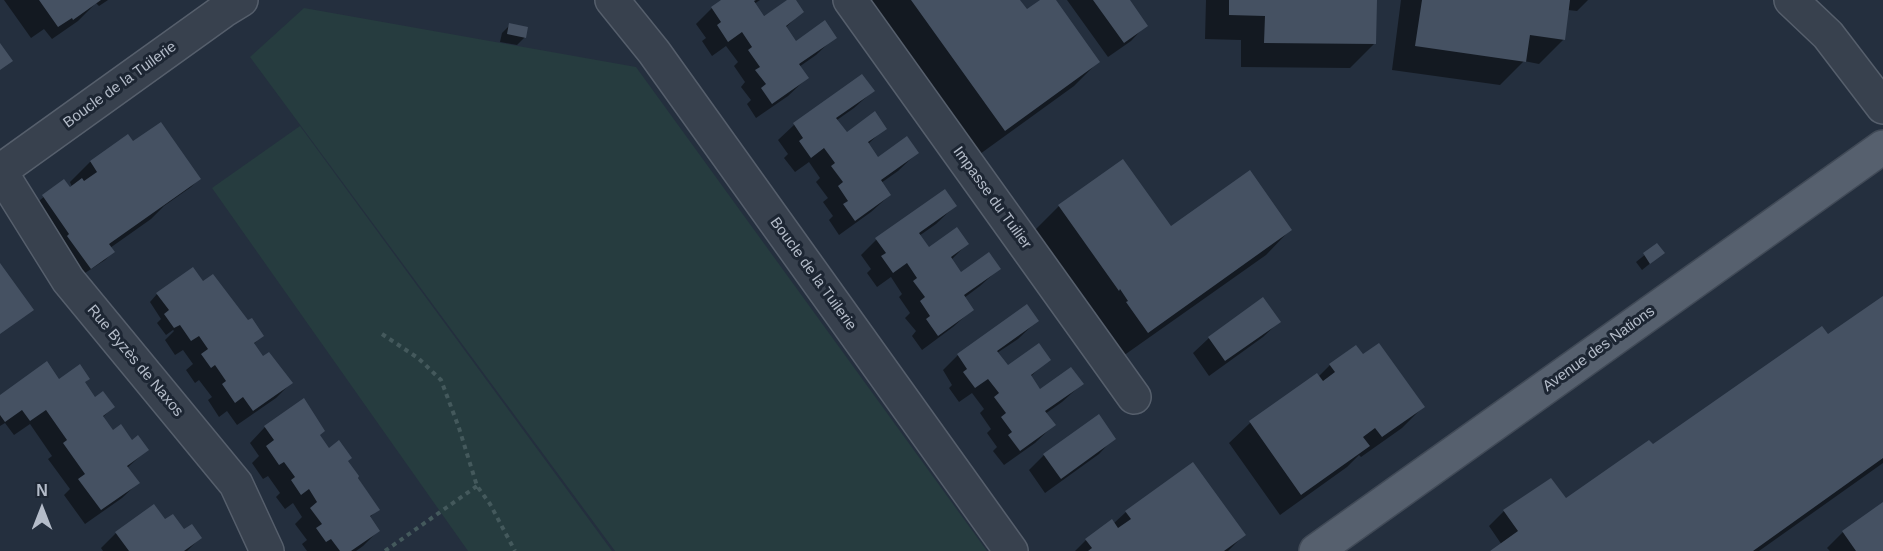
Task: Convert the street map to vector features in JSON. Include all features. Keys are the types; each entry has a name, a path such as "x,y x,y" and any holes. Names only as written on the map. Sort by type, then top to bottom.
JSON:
{"main road":[{"name":"Avenue des Nations","path":"1316,551 1883,147"}],"street":[{"name":"Boucle de la Tuilerie","path":"0,171 204,24 241,0"},
{"name":"Boucle de la Tuilerie","path":"612,0 654,52 1011,551"},
{"name":"Impasse du Tuilier","path":"850,0 1134,397"},
{"path":"1791,0 1828,35 1883,107"},
{"name":"Rue Byzès de Naxos","path":"0,171 68,280 236,484 267,551"}],"path":[{"path":"382,334 418,358 441,380 477,486 490,504 515,551"},
{"path":"385,551 477,486"}],"green space":[{"path":"304,8 636,67 987,551 615,551 250,57"},
{"path":"300,126 612,551 468,551 212,188"}],"building":[{"path":"39,0 101,0 73,20 72,18 58,27"},
{"path":"721,0 756,0 754,1 764,16 787,0 796,0 804,12 786,26 796,41 825,20 837,38 799,64 809,78 772,104 761,88 766,84 755,70 760,67 748,50 752,47 742,32 728,42 717,25 721,22 711,7"},
{"path":"911,0 1020,0 1027,9 1040,0 1056,0 1100,62 1005,131"},
{"path":"1093,0 1130,0 1148,26 1124,43"},
{"path":"1229,0 1377,0 1376,44 1264,43 1265,16 1229,15"},
{"path":"1422,0 1570,0 1565,40 1530,35 1526,62 1415,46"},
{"path":"509,23 528,27 526,38 507,34"},
{"path":"0,43 13,61 0,70"},
{"path":"862,74 875,91 836,118 847,132 875,111 887,129 868,142 878,157 907,136 919,153 881,180 891,195 855,221 843,204 848,201 838,186 843,182 831,166 835,163 824,148 811,158 799,141 803,138 793,123"},
{"path":"161,122 201,179 109,244 115,252 91,269 42,195 64,179 70,187 82,178 84,181 97,172 90,161 128,134 133,141"},
{"path":"1123,159 1171,226 1250,170 1292,230 1148,333 1126,302 1128,301 1120,289 1119,291 1058,205"},
{"path":"945,189 957,206 919,233 929,247 957,227 969,244 951,257 961,272 989,252 1001,269 964,295 974,310 938,336 926,319 930,316 920,301 925,297 913,281 917,278 907,263 893,273 881,256 886,253 875,238"},
{"path":"1657,243 1665,253 1650,264 1643,253"},
{"path":"0,263 34,310 0,334"},
{"path":"193,267 203,281 213,274 248,320 252,318 264,336 254,343 263,356 269,352 293,383 253,411 243,397 235,403 222,384 226,381 215,365 211,368 201,354 208,349 199,336 191,341 180,325 174,328 164,314 169,310 156,293"},
{"path":"1883,296 1883,458 1753,551 1490,551 1518,531 1503,510 1551,478 1566,498 1649,440 1653,444 1822,326 1828,334"},
{"path":"1263,297 1281,322 1225,361 1208,337"},
{"path":"1027,304 1039,321 997,351 1008,365 1039,343 1051,360 1031,375 1040,389 1071,367 1084,384 1045,411 1056,425 1020,451 1008,435 1012,432 1001,417 1006,413 994,397 999,393 988,379 975,388 963,372 967,369 957,354"},
{"path":"1379,343 1425,407 1382,437 1375,428 1363,437 1370,446 1301,495 1249,421 1317,373 1323,381 1335,372 1329,364 1356,345 1363,354"},
{"path":"47,361 59,379 80,364 90,379 85,382 95,397 103,391 115,407 103,416 113,430 121,424 132,440 138,435 149,450 127,466 140,483 101,510 78,479 85,474 63,443 67,440 46,410 30,421 22,410 5,422 0,415 0,395"},
{"path":"304,398 325,431 320,435 329,448 339,440 352,458 348,461 380,510 370,516 380,531 351,551 340,551 331,539 326,542 316,528 322,524 310,508 317,502 309,489 301,495 291,480 295,477 284,462 279,465 266,446 274,440 264,426"},
{"path":"1099,414 1116,439 1061,479 1043,454"},
{"path":"1193,462 1246,535 1224,551 1088,551 1092,548 1085,539 1112,519 1118,528 1131,519 1125,511"},
{"path":"1883,502 1883,551 1856,551 1842,531"},
{"path":"154,504 165,519 173,514 184,529 192,524 202,538 184,551 129,551 115,532"}]}
